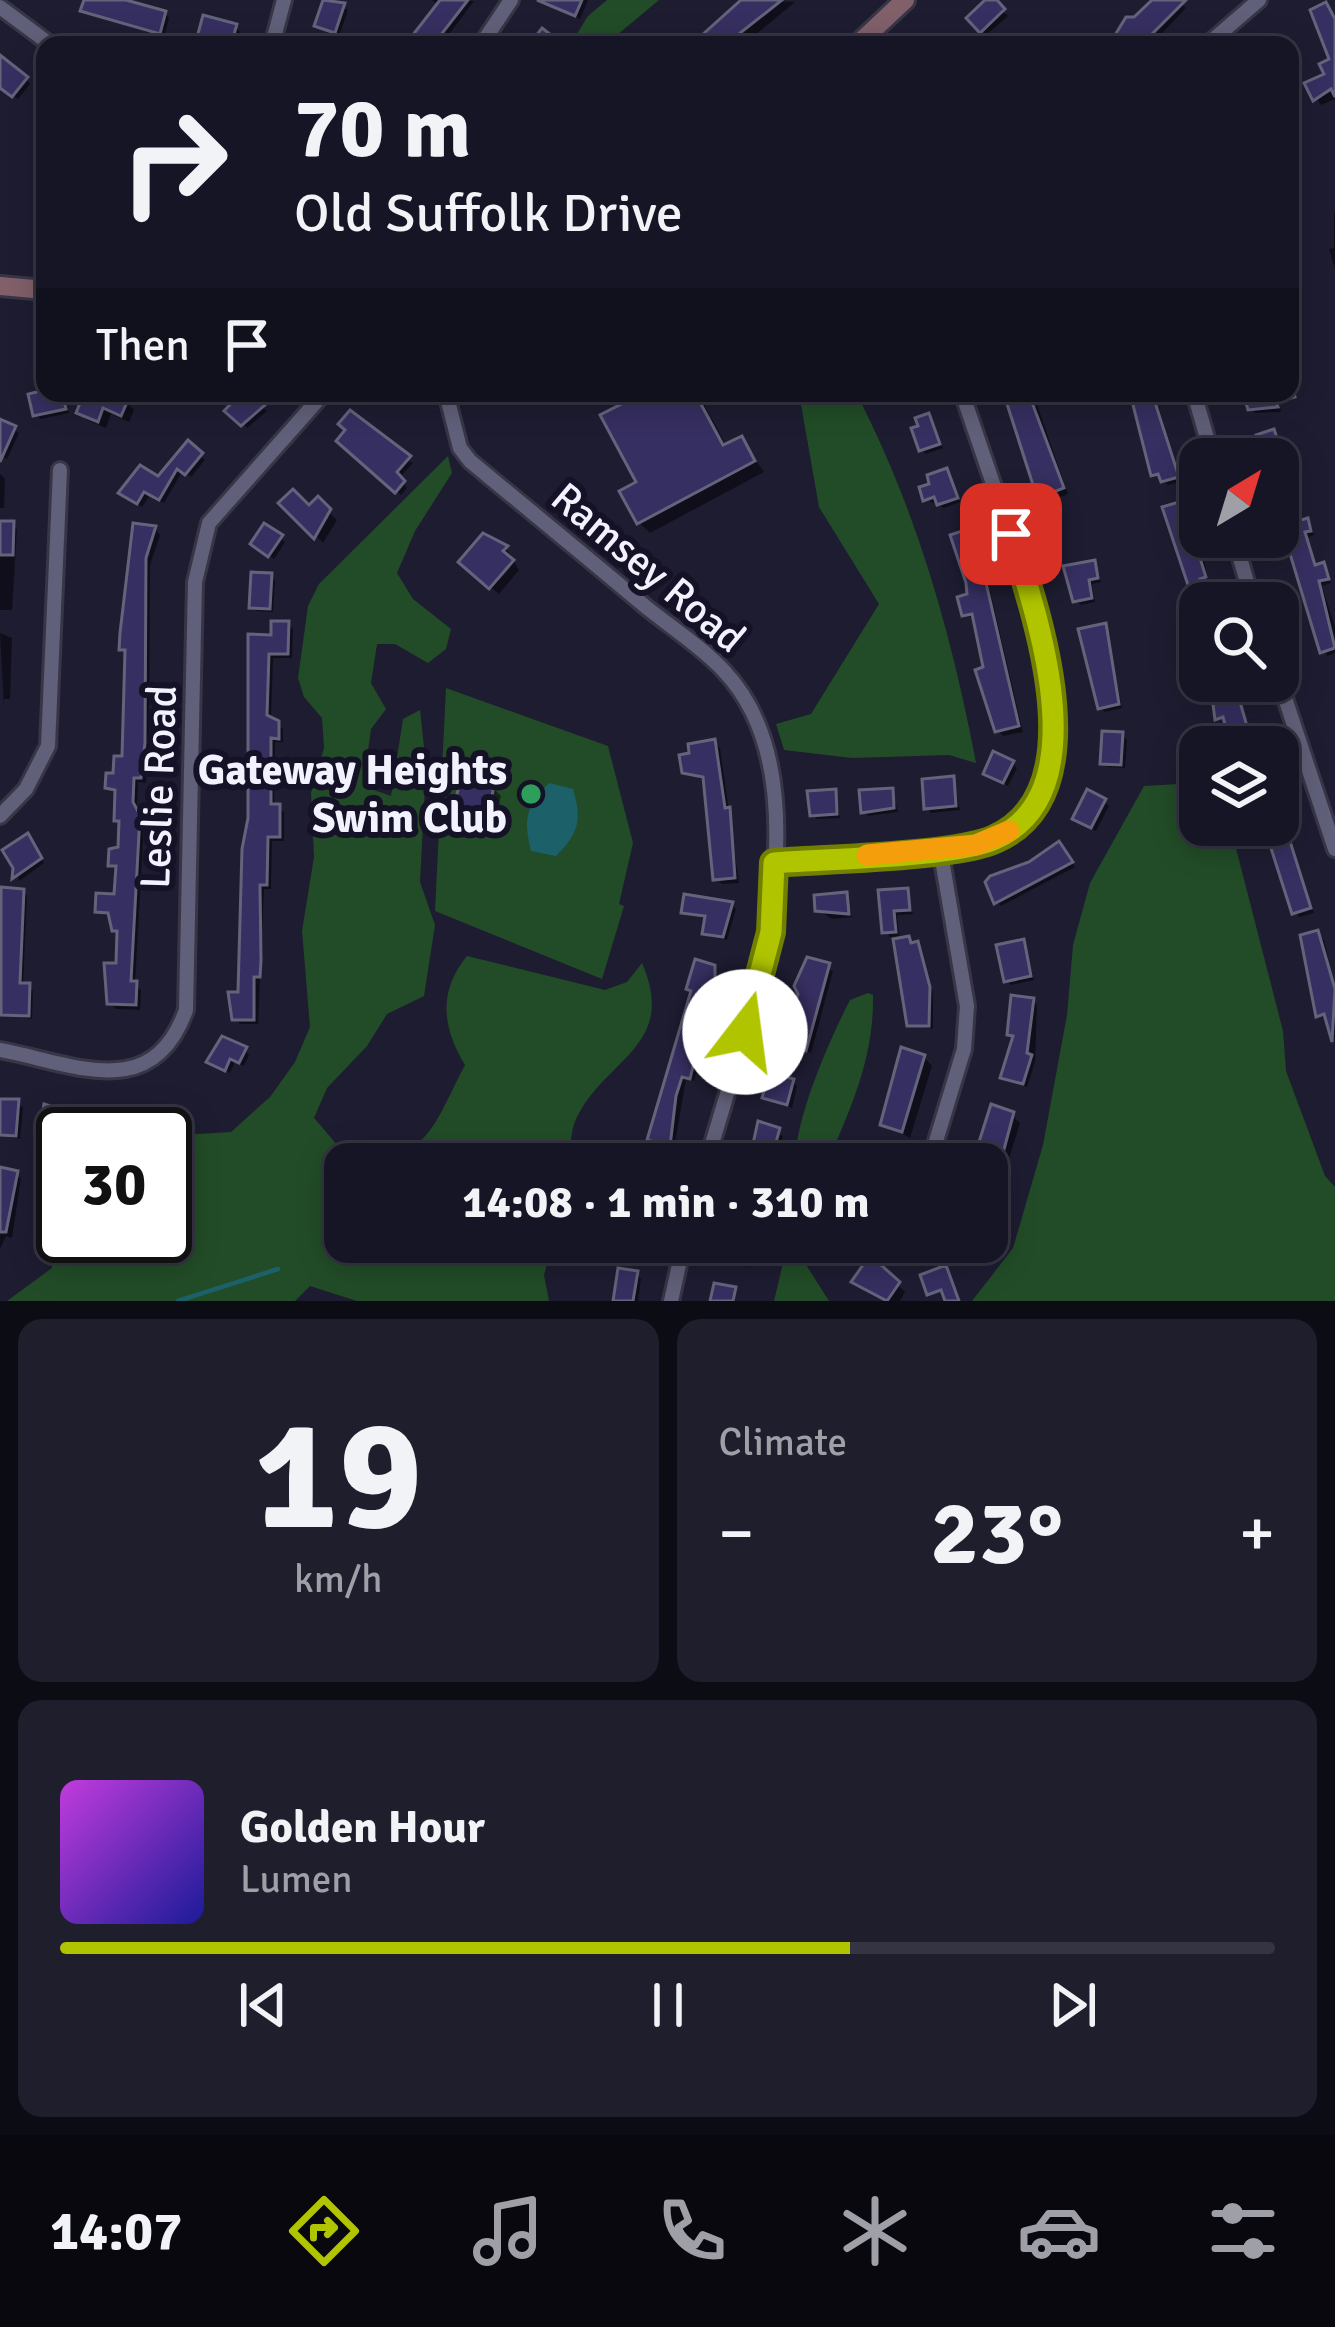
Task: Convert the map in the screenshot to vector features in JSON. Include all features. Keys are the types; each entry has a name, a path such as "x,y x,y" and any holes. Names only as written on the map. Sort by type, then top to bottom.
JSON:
{"main road":[{"path":"867,36 905,0"},
{"path":"0,286 36,289"}],"street":[{"path":"274,36 284,0"},
{"path":"487,36 511,0"},
{"path":"1217,36 1259,0"},
{"path":"0,7 39,36"},
{"name":"Leslie Road","path":"0,1050 118,1072 140,1069 177,1033 185,1010 195,582 202,545 221,506 316,402"},
{"name":"Ramsey Road","path":"448,402 460,448 470,461 725,672 756,723 769,760 774,863 771,932 712,1143"},
{"path":"774,863 976,845 1015,828 1048,783 1057,732 1026,580 965,402"},
{"path":"1197,402 1207,438"},
{"path":"0,815 26,790 48,746 61,470"},
{"path":"1286,702 1335,849"},
{"path":"935,1143 964,1048 967,1006 940,848"},
{"path":"671,1301 679,1263"}],"shaded area":[{"path":"607,0 659,0 616,36 576,36 588,16"},
{"path":"801,402 860,402 897,481 930,573 976,763 949,755 852,758 784,750 776,724 811,714 879,604 819,507"},
{"path":"448,456 452,473 415,531 397,573 413,599 451,629 446,649 428,663 395,644 377,644 371,683 386,709 371,729 363,786 391,796 403,719 420,710 426,766 420,882 435,925 424,996 387,1014 367,1046 327,1088 314,1118 336,1143 324,1143 324,1263 547,1263 544,1275 549,1301 357,1301 310,1286 295,1301 7,1301 52,1268 52,1263 192,1263 192,1134 231,1132 270,1097 295,1062 310,1027 302,931 314,857 311,793 324,748 322,718 304,697 298,678 308,606 319,584"},
{"name":"Gateway Heights Swim Club","path":"446,688 608,746 633,843 619,904 624,906 602,979 435,911"},
{"path":"549,783 573,789 577,809 574,833 556,856 531,851 527,830 531,806"},
{"path":"1179,784 1179,846 1235,846 1283,1031 1286,1071 1325,1176 1335,1187 1335,1301 972,1301 1001,1263 1008,1263 1043,1145 1067,1015 1073,945 1090,883 1144,786"},
{"path":"467,956 605,990 627,982 642,963 651,991 645,1033 590,1097 571,1143 416,1143 434,1125 465,1065 446,1009 451,982"},
{"path":"873,995 870,1040 852,1102 835,1143 797,1143 823,1058 850,1000"},
{"path":"783,1263 805,1263 829,1301 774,1301"}],"building":[{"path":"84,0 126,0 166,11 160,34 80,11"},
{"path":"323,0 345,3 335,33 314,26"},
{"path":"440,0 468,0 440,36 412,36"},
{"path":"537,0 582,0 575,16"},
{"path":"741,0 782,0 736,36 701,36"},
{"path":"985,0 997,0 1005,9 980,33 966,18"},
{"path":"1152,0 1186,0 1150,36 1114,36 1126,17 1134,17"},
{"path":"1326,2 1335,19 1335,97 1331,89 1313,101 1304,83 1324,74 1319,64 1329,59 1310,10"},
{"path":"203,15 237,24 234,36 197,36"},
{"path":"0,55 28,77 12,97 0,88"},
{"path":"36,392 36,402 64,402 66,409 33,416 28,394"},
{"path":"80,402 127,402 121,416 103,408 98,422 76,413"},
{"path":"232,402 265,405 241,426 224,411"},
{"path":"625,402 700,402 723,445 742,436 755,461 637,524 619,491 636,482 600,415"},
{"path":"1032,402 1064,488 1043,496 1040,486 1034,488 1007,404"},
{"path":"1132,402 1155,402 1179,477 1161,482 1158,474 1151,476"},
{"path":"1246,402 1276,402 1278,407 1248,410"},
{"path":"350,410 411,456 397,472 405,481 395,493 336,441 345,430 338,424"},
{"path":"929,413 940,444 919,451 911,428 918,426 915,418"},
{"path":"0,419 16,426 0,462"},
{"path":"1274,429 1277,438 1257,438"},
{"path":"188,440 203,453 185,475 177,469 159,500 144,492 137,504 118,493 140,465 158,476"},
{"path":"947,468 958,498 937,505 934,497 923,501 919,487 929,484 927,475"},
{"path":"293,489 309,505 318,496 331,509 314,539 278,503"},
{"path":"1179,502 1179,558 1162,507"},
{"path":"1299,514 1301,520 1308,518 1311,531 1305,532 1315,565 1324,562 1329,579 1319,581 1335,648 1320,653 1291,558 1299,558"},
{"path":"0,521 14,521 13,555 0,555"},
{"path":"133,523 156,526 146,558 145,743 141,778 134,778 133,802 140,815 131,981 137,981 136,1005 107,1004 104,963 116,963 117,931 112,931 108,913 95,912 96,893 114,894 116,866 108,866 109,849 118,847 119,821 114,821 115,790 105,788 106,773 113,773 114,756 122,756 125,650 119,650"},
{"path":"264,523 283,535 268,557 250,544"},
{"path":"968,529 981,561 1019,726 995,732 975,670 983,667 972,614 962,616 957,597 967,594 966,583 950,535"},
{"path":"483,533 508,546 503,551 514,560 489,589 458,562"},
{"path":"1179,558 1200,558 1206,577 1187,582"},
{"path":"1095,560 1098,578 1089,580 1092,598 1073,602 1063,566"},
{"path":"251,572 272,573 270,609 249,608"},
{"path":"271,621 289,621 288,654 269,654 267,715 279,721 279,739 271,738 271,804 280,804 280,837 268,837 267,885 260,885 261,960 260,977 254,977 254,1020 232,1020 228,992 238,992 242,849 248,818 248,634 271,635"},
{"path":"1106,623 1119,704 1098,709 1078,629"},
{"path":"1213,702 1240,702 1247,726 1225,726 1223,717 1215,720"},
{"path":"1102,731 1123,732 1121,765 1100,764"},
{"path":"715,739 725,808 730,807 735,878 713,880 703,777 682,773 679,755 689,753 688,744"},
{"path":"993,751 1014,761 1003,783 983,774"},
{"path":"462,774 494,786 489,809 479,807 476,820 452,814"},
{"path":"954,776 956,806 924,809 922,779"},
{"path":"893,788 894,808 861,813 859,790"},
{"path":"836,789 837,814 810,816 807,791"},
{"path":"1087,789 1106,799 1091,828 1072,819"},
{"path":"28,833 42,858 12,879 13,868 2,850"},
{"path":"1059,841 1073,862 994,904 985,882 990,876 1029,862"},
{"path":"1270,846 1291,846 1311,908 1292,914"},
{"path":"1,887 24,889 20,983 30,983 29,1016 1,1015"},
{"path":"908,888 910,910 894,911 896,932 882,933 878,890"},
{"path":"847,892 849,914 815,911 814,895"},
{"path":"684,894 733,902 723,937 702,934 705,916 681,913"},
{"path":"1318,930 1335,989 1332,1042 1324,1014 1316,1017 1300,935"},
{"path":"909,936 911,943 918,941 930,987 929,1026 907,1026 893,939"},
{"path":"1024,939 1031,976 1004,982 996,945"},
{"path":"807,957 830,963 806,1051 782,1044 798,994 794,986"},
{"path":"695,959 715,965 690,1079 682,1077 676,1096 670,1143 658,1143 647,1140 691,991 686,989"},
{"path":"1011,995 1034,998 1027,1053 1032,1055 1023,1084 1000,1078 1013,1036 1007,1035"},
{"path":"222,1036 247,1047 239,1063 230,1059 225,1071 206,1062"},
{"path":"901,1047 925,1055 902,1132 880,1125"},
{"path":"769,1072 794,1079 787,1105 762,1098"},
{"path":"0,1099 19,1099 16,1136 0,1135"},
{"path":"991,1104 1014,1112 1006,1143 979,1143"},
{"path":"758,1121 780,1128 776,1143 753,1143"},
{"path":"0,1167 18,1171 6,1232 0,1232"},
{"path":"864,1263 879,1263 900,1282 887,1301 851,1282"},
{"path":"946,1265 959,1301 945,1301 941,1290 927,1295 920,1275"},
{"path":"618,1268 638,1271 633,1301 613,1301"},
{"path":"714,1283 736,1287 733,1301 710,1301"}],"waterway":[{"path":"178,1301 278,1269"}],"slow traffic":[{"path":"867,855 976,845 1009,831"}],"place":[{"name":"Gateway Heights Swim Club","path":"531,794"}],"route":[{"path":"745,1032 771,932 774,863 976,845 1015,828 1036,807 1055,760 1057,732 1026,580 1011,534"}]}
